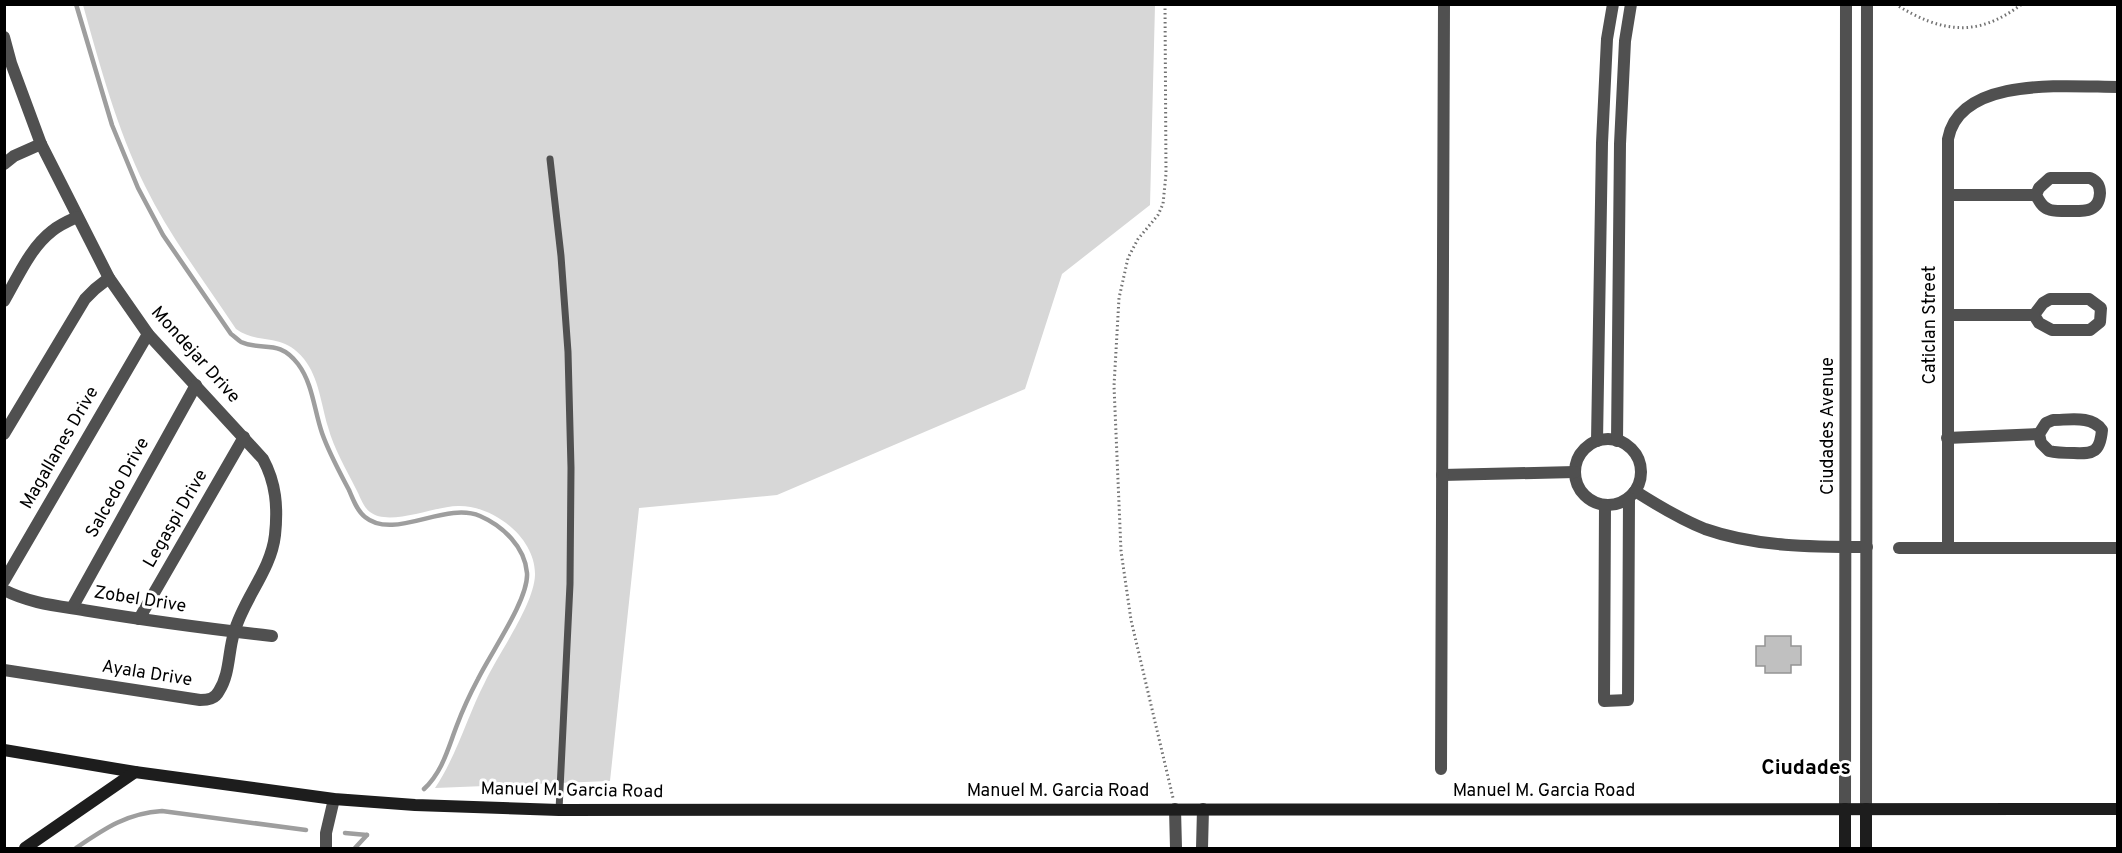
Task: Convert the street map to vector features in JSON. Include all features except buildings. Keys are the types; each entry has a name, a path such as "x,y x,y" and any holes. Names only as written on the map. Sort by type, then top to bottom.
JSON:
{"main road":[{"name":"Manuel M. Garcia Road","path":"4,750 135,772 334,799 415,805 559,810 2118,809"},
{"path":"25,849 135,772"},
{"name":"Ciudades Avenue","path":"1845,809 1845,849"},
{"path":"1866,809 1866,849"}],"street":[{"path":"1441,769 1444,4"},
{"path":"1597,441 1604,101 1607,39 1612,4"},
{"path":"1617,441 1622,102 1625,41 1631,4"},
{"name":"Ciudades Avenue","path":"1845,809 1846,4"},
{"path":"1866,809 1867,4"},
{"name":"Mondejar Drive","path":"4,37 8,65 42,144 76,217 109,278 147,334 244,437 263,459 271,474 276,492 275,537 270,557 234,632"},
{"name":"Caticlan Street","path":"1947,548 1948,139 1950,128 1965,109 1982,99 2005,92 2027,87 2118,87"},
{"path":"1604,101 1622,102"},
{"path":"4,164 14,156 42,144"},
{"path":"2050,178 2090,178 2096,180 2100,188 2097,206 2088,211 2052,211 2043,206 2036,195 2039,188 2050,178"},
{"path":"1949,195 2036,195"},
{"path":"4,301 30,256 44,238 54,229 76,217"},
{"path":"4,434 86,299 109,278"},
{"path":"2050,299 2089,299 2098,304 2102,313 2100,322 2090,330 2052,330 2039,323 2034,315 2043,303 2050,299"},
{"path":"1949,315 2034,315"},
{"name":"Magallanes Drive","path":"4,580 147,334"},
{"name":"Salcedo Drive","path":"72,608 196,385"},
{"path":"2053,420 2089,420 2096,423 2102,430 2098,447 2089,453 2049,451 2041,443 2039,434 2046,423 2053,420"},
{"path":"1947,438 2039,434"},
{"name":"Legaspi Drive","path":"139,619 244,437"},
{"path":"1605,506 1604,701 1628,700 1632,494 1641,476 1639,461 1630,448 1617,441 1604,439 1583,450 1575,472 1578,488 1583,495 1605,506 1613,505 1632,494"},
{"path":"1442,475 1575,472"},
{"path":"1632,494 1705,529 1739,539 1784,544 1867,547"},
{"path":"1899,548 2118,548"},
{"name":"Zobel Drive","path":"4,590 39,603 139,619 272,636"},
{"name":"Ayala Drive","path":"4,670 207,700 219,692 224,680 234,632"},
{"path":"326,849 326,834 334,799"},
{"path":"1175,809 1176,849"},
{"path":"1202,849 1203,809"}],"lane":[{"path":"550,159 561,256 568,352 571,468 570,584 559,810"}],"path":[{"path":"1165,4 1166,174 1163,204 1158,215 1138,239 1128,258 1119,298 1114,386 1120,551 1131,620 1175,809"},
{"path":"1895,4 1922,20 1954,29 1974,28 2002,18 2022,4"}],"shaded area":[{"path":"83,5 1155,5 1150,205 1062,274 1025,389 777,495 639,508 610,781 435,788 450,762 485,682 529,600 535,575 528,548 510,526 485,511 471,507 448,507 412,515 389,517 378,516 365,507 334,443 309,366 295,350 287,345 254,337 236,329 155,205 135,164 118,120"}],"waterway":[{"path":"76,4 112,125 138,188 163,235 231,334 249,345 284,351 298,364 310,389 328,448 360,512 377,523 390,525 451,513 480,516 497,525 511,538 522,555 527,573 522,597 469,696 448,751 436,775 424,789"},
{"path":"76,848 106,828 149,812 162,811 306,830"},
{"path":"345,833 367,835"},
{"path":"355,848 367,835"}],"district":[{"name":"Ciudades","path":"1806,768"}]}
